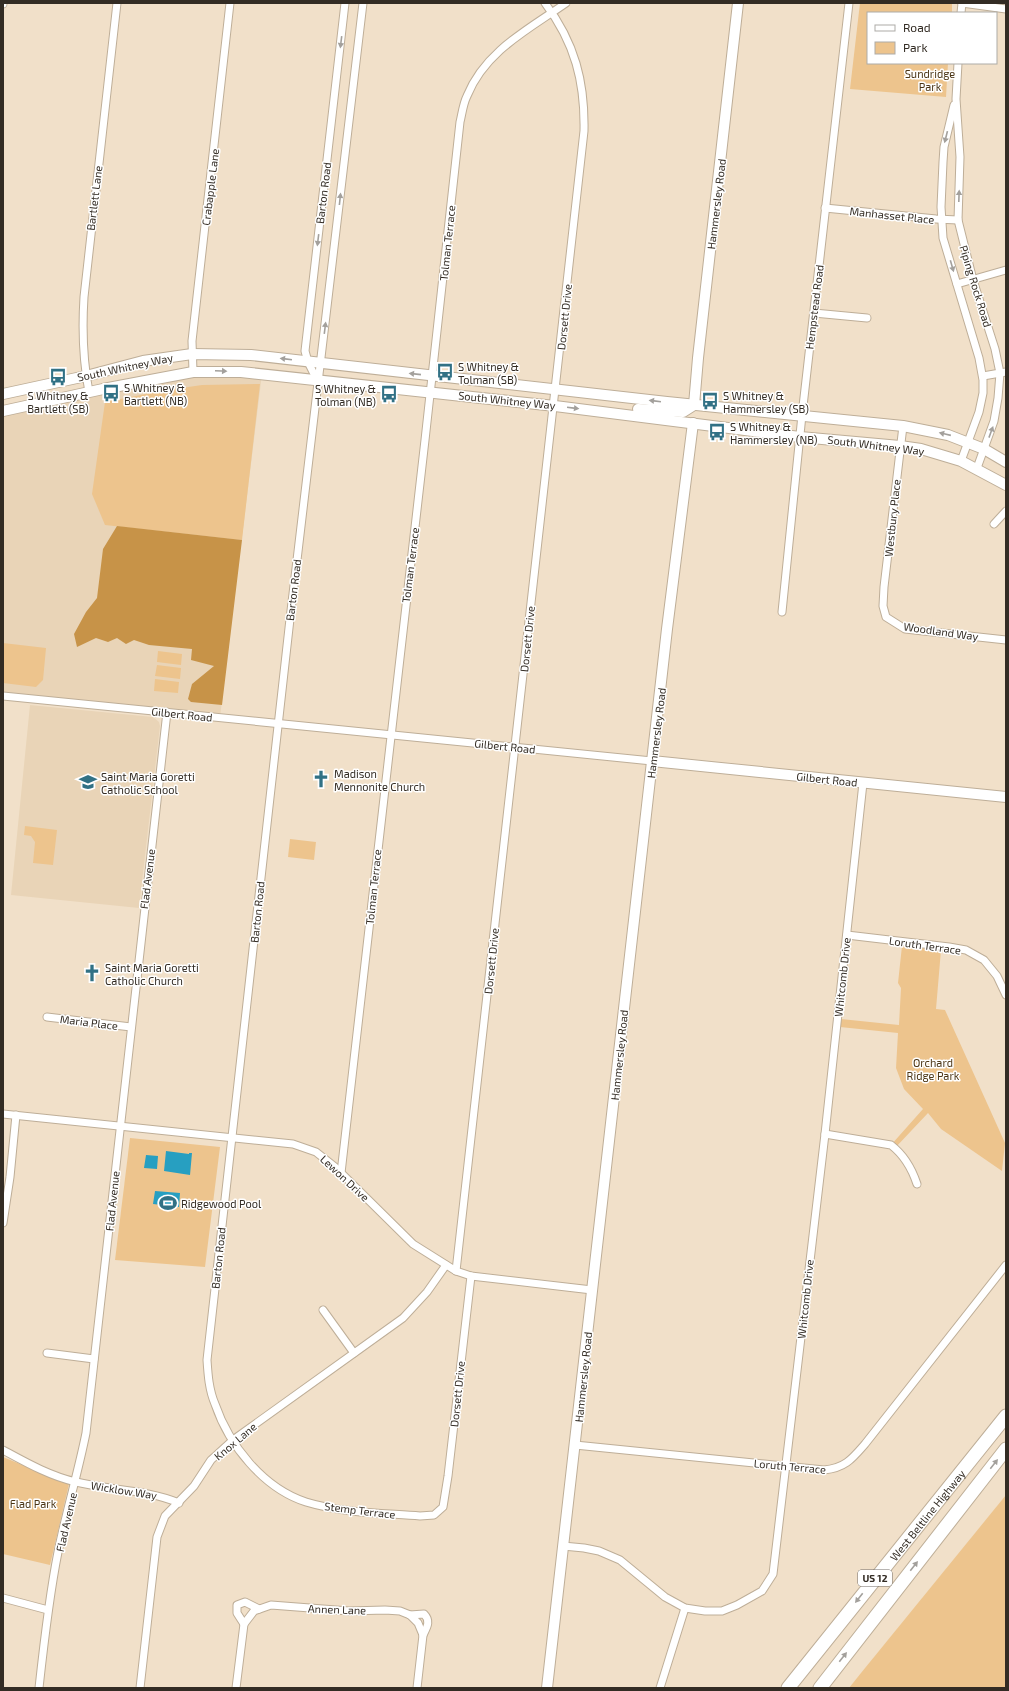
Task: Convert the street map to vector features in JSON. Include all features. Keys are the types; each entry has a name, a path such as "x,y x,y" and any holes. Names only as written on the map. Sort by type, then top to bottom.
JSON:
{"highway":[{"path":"962,1470 1006,1410"},
{"name":"West Beltline Highway","path":"788,1688 1006,1416"},
{"name":"West Beltline Highway","path":"820,1688 1006,1449"}],"main road":[{"name":"Hammersley Road","path":"694,405 738,3"},
{"name":"South Whitney Way","path":"3,394 86,376 143,361 192,354 251,355 694,405 902,426 948,435 984,449 1006,462"},
{"name":"South Whitney Way","path":"3,411 89,392 193,372 241,372 595,410 800,436 921,449 961,461 977,468 1006,485"},
{"path":"595,410 616,408 683,412 694,405"},
{"name":"Hammersley Road","path":"547,1688 652,761 681,511 693,423"},
{"name":"Gilbert Road","path":"652,761 1006,797"}],"street":[{"name":"Bartlett Lane","path":"89,392 86,376 83,325 86,269 117,3"},
{"name":"Crabapple Lane","path":"193,372 192,341 230,3"},
{"name":"Barton Road","path":"318,380 308,362 305,351 345,3"},
{"name":"Barton Road","path":"233,1440 214,1404 209,1382 207,1360 278,723 363,3"},
{"name":"Dorsett Drive","path":"456,1271 584,131 585,105 575,56 564,33 545,3"},
{"name":"Tolman Terrace","path":"341,1173 460,122 466,96 480,71 494,54 566,3"},
{"name":"Hempstead Road","path":"782,612 802,416 849,3"},
{"path":"962,3 1006,9"},
{"name":"Piping Rock Road","path":"958,64 956,99 960,157 958,220 973,280 1003,372 994,421 977,468"},
{"name":"Piping Rock Road","path":"956,99 944,147 941,207 942,220 944,238 983,376 983,393 979,412 961,461"},
{"name":"Manhasset Place","path":"825,208 942,220 958,220"},
{"path":"957,284 1006,270"},
{"path":"814,313 868,318"},
{"path":"983,376 1003,372"},
{"name":"Westbury Place","path":"884,610 884,587 902,426"},
{"path":"994,524 1006,511"},
{"name":"Woodland Way","path":"884,610 886,617 905,629 1006,640"},
{"name":"Gilbert Road","path":"3,696 652,761"},
{"name":"Flad Avenue","path":"39,1688 48,1610 58,1550 86,1433 167,712"},
{"name":"Whitcomb Drive","path":"564,1546 599,1551 620,1560 666,1597 685,1608 704,1612 722,1611 762,1591 773,1574 787,1466 825,1134 863,783"},
{"name":"Loruth Terrace","path":"847,935 966,950 984,960 997,976 1006,995"},
{"name":"Maria Place","path":"47,1017 131,1027"},
{"name":"Lewon Drive","path":"3,1114 293,1144 316,1152 341,1173 413,1244 456,1271 471,1276 592,1290"},
{"path":"3,1223 10,1177 16,1116"},
{"path":"825,1134 891,1145 897,1149 910,1166 917,1184"},
{"name":"Knox Lane","path":"140,1688 157,1537 165,1516 194,1486 211,1460 233,1440 403,1318 427,1292 446,1265"},
{"name":"Loruth Terrace","path":"575,1445 824,1470 835,1469 849,1462 870,1438 1006,1266"},
{"name":"Dorsett Drive","path":"439,1511 443,1507 448,1476 471,1276"},
{"path":"323,1310 354,1353"},
{"path":"47,1353 94,1359"},
{"name":"Stemp Terrace","path":"233,1440 247,1461 265,1477 283,1491 304,1501 330,1508 420,1516 434,1515 439,1511"},
{"name":"Wicklow Way","path":"3,1450 40,1469 75,1482 116,1490 164,1496 179,1502"},
{"path":"3,1598 48,1610"},
{"path":"236,1688 244,1624 250,1615 259,1608 246,1602 237,1605 237,1613 244,1624"},
{"name":"Annen Lane","path":"259,1608 271,1605 349,1611 400,1611 410,1615 424,1614 427,1617 428,1626 421,1632"},
{"path":"660,1688 685,1608"},
{"path":"410,1615 418,1623 421,1632 417,1688"}],"shaded area":[{"path":"193,372 262,374 220,717 3,696 3,411"},
{"path":"117,526 242,540 222,705 191,702 188,699 192,684 214,666 191,660 192,649 149,645 134,640 126,644 117,638 108,642 96,638 77,647 74,634 86,612 97,598 103,549"},
{"name":"Saint Maria Goretti Catholic School","path":"30,705 153,717 159,722 160,726 139,908 11,895"}],"green space":[{"name":"Sundridge Park","path":"860,3 952,3 952,12 867,12 867,64 948,64 946,97 850,89"},
{"path":"260,384 242,540 105,525 92,494 105,402 202,385"},
{"path":"3,643 46,648 43,680 36,687 3,683"},
{"path":"158,651 182,654 181,665 157,662"},
{"path":"157,665 181,668 180,679 155,676"},
{"path":"155,679 179,682 178,693 154,691"},
{"path":"25,826 57,830 53,865 33,863 35,842 31,836 24,835"},
{"path":"290,839 316,842 314,860 288,857"},
{"name":"Orchard Ridge Park","path":"902,946 941,950 936,1009 945,1010 1005,1143 1002,1171 941,1129 928,1113 895,1148 891,1145 923,1109 904,1089 896,1068 898,1033 840,1027 841,1019 899,1025 901,988 898,983"},
{"name":"Ridgewood Pool","path":"130,1138 220,1147 205,1267 115,1260"},
{"name":"Flad Park","path":"3,1457 69,1484 50,1565 3,1554"},
{"path":"1006,1495 1006,1688 849,1688 861,1673"}],"water":[{"path":"166,1151 189,1154 192,1153 190,1175 164,1171"},
{"path":"146,1155 158,1156 157,1169 144,1168"},
{"path":"155,1191 180,1193 179,1207 153,1204"}],"place":[{"name":"S Whitney & Tolman (SB)","path":"445,372"},
{"name":"S Whitney & Bartlett (SB)","path":"58,377"},
{"name":"S Whitney & Bartlett (NB)","path":"111,393"},
{"name":"S Whitney & Tolman (NB)","path":"389,394"},
{"name":"S Whitney & Hammersley (SB)","path":"710,401"},
{"name":"S Whitney & Hammersley (NB)","path":"717,432"},
{"name":"Madison Mennonite Church","path":"321,779"},
{"name":"Saint Maria Goretti Catholic School","path":"88,782"},
{"name":"Saint Maria Goretti Catholic Church","path":"92,973"},
{"name":"Ridgewood Pool","path":"168,1203"}]}
